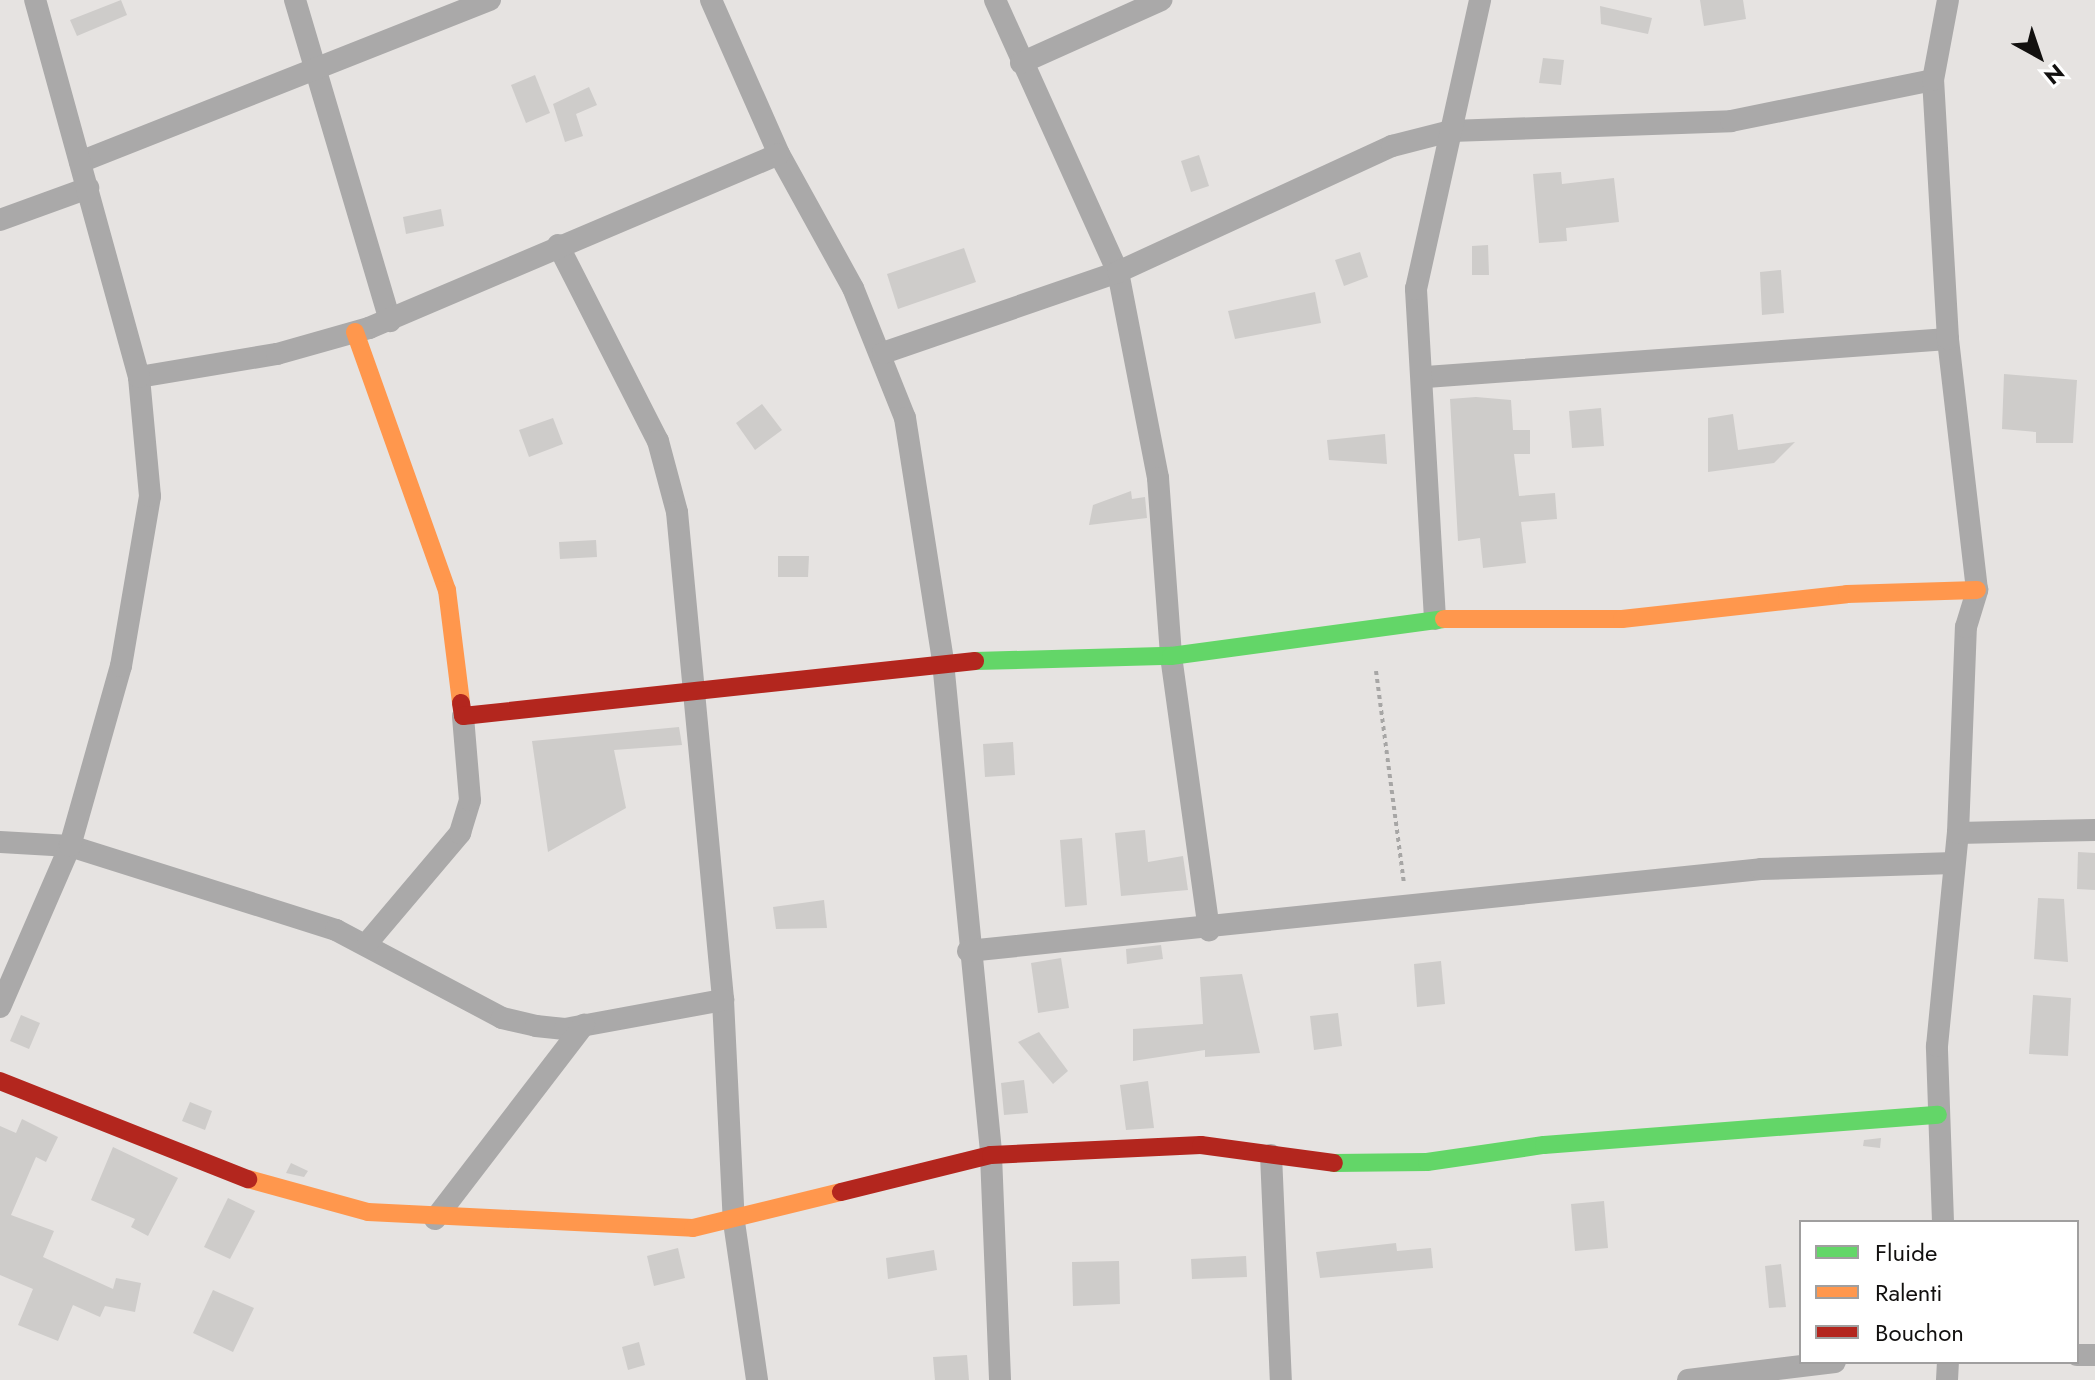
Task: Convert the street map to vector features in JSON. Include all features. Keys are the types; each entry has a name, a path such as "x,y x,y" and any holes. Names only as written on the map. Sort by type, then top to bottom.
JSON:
{"street":[{"path":"0,1007 70,846 121,666 150,496 139,377 35,0"},
{"path":"295,0 319,69 390,321"},
{"path":"80,162 490,0"},
{"path":"711,0 779,154 883,353 905,418 943,662 968,951 991,1155 1000,1380"},
{"path":"995,0 1118,272 1155,452 1171,656 1209,930"},
{"path":"1021,63 1161,0"},
{"path":"1435,619 1426,377 1416,289 1480,0"},
{"path":"1943,1220 1938,1115 1940,990 1958,833 1961,697 1977,590 1948,339 1933,80 1948,0"},
{"path":"883,353 1118,272 1341,164 1451,131 1731,121 1933,80"},
{"path":"139,377 355,332 390,321 558,245 779,154"},
{"path":"0,220 88,188"},
{"path":"558,245 658,441 677,512 723,1000 734,1222 757,1380"},
{"path":"355,332 447,590 470,800 460,833 368,942"},
{"path":"1426,377 1948,339"},
{"path":"463,716 694,686 943,662 1171,656 1435,619 1622,619 1847,594 1977,590"},
{"path":"1958,833 2095,830"},
{"path":"0,842 70,846 368,942 502,1018 584,1025 723,1000"},
{"path":"968,951 1407,910 1761,869 1954,863"},
{"path":"435,1219 584,1025"},
{"path":"0,1081 276,1190 435,1219 693,1228 734,1222 991,1155 1201,1145 1329,1163 1427,1162 1544,1145 1938,1115"},
{"path":"1271,1155 1281,1380"},
{"path":"1688,1380 1819,1364"}],"path":[{"path":"1376,671 1407,910"}],"building":[{"path":"121,0 127,15 77,36 70,20"},
{"path":"1700,0 1743,0 1746,19 1704,26"},
{"path":"1600,6 1652,18 1648,34 1601,24"},
{"path":"1543,58 1564,60 1561,85 1539,83"},
{"path":"535,75 550,113 526,123 511,85"},
{"path":"589,87 597,105 576,114 583,136 565,142 553,104"},
{"path":"1199,155 1209,186 1191,192 1181,161"},
{"path":"1561,172 1562,184 1614,178 1619,222 1566,228 1567,241 1539,243 1533,174"},
{"path":"441,209 444,226 406,234 403,217"},
{"path":"1488,245 1489,275 1472,275 1472,246"},
{"path":"964,248 976,282 898,309 887,274"},
{"path":"1360,252 1368,277 1344,286 1335,260"},
{"path":"1781,270 1784,313 1762,315 1760,272"},
{"path":"1315,292 1321,323 1235,339 1228,311"},
{"path":"2004,374 2077,380 2073,443 2036,443 2036,432 2002,429"},
{"path":"1476,397 1511,400 1513,430 1530,430 1530,454 1514,454 1519,496 1555,493 1557,519 1521,522 1526,563 1483,568 1480,538 1458,541 1450,399"},
{"path":"762,404 782,430 755,450 736,423"},
{"path":"1601,408 1604,446 1572,448 1569,411"},
{"path":"1733,414 1738,450 1795,442 1774,463 1708,472 1708,418"},
{"path":"553,418 563,444 529,457 519,430"},
{"path":"1385,434 1387,464 1329,460 1327,440"},
{"path":"1131,491 1132,499 1145,497 1147,518 1089,525 1093,505"},
{"path":"596,540 597,557 560,559 559,542"},
{"path":"778,556 809,556 808,577 778,577"},
{"path":"679,727 682,745 614,750 626,808 548,852 532,741"},
{"path":"1013,742 1015,775 985,777 983,744"},
{"path":"1145,830 1148,862 1183,856 1188,890 1121,896 1115,833"},
{"path":"1082,838 1087,905 1065,907 1060,840"},
{"path":"2078,852 2095,853 2095,890 2077,889"},
{"path":"2038,898 2064,899 2068,962 2034,959"},
{"path":"824,900 827,928 776,929 773,907"},
{"path":"1161,945 1163,959 1127,964 1126,949"},
{"path":"1061,958 1069,1008 1038,1013 1031,963"},
{"path":"1441,961 1445,1004 1417,1007 1414,964"},
{"path":"1242,974 1260,1053 1205,1057 1205,1050 1133,1061 1133,1029 1203,1024 1200,977"},
{"path":"2033,995 2071,998 2068,1056 2029,1054"},
{"path":"1338,1013 1342,1046 1314,1050 1310,1016"},
{"path":"21,1015 40,1023 29,1049 10,1041"},
{"path":"1039,1032 1068,1071 1053,1084 1018,1042"},
{"path":"1024,1080 1028,1113 1004,1115 1001,1083"},
{"path":"1148,1081 1154,1128 1126,1130 1120,1085"},
{"path":"190,1102 212,1111 205,1130 182,1121"},
{"path":"22,1119 58,1137 46,1162 36,1157 11,1215 54,1231 43,1257 113,1289 116,1278 141,1283 135,1312 105,1306 100,1317 73,1305 58,1341 18,1325 33,1289 0,1275 0,1126 16,1133"},
{"path":"1881,1138 1880,1148 1863,1146 1864,1140"},
{"path":"113,1147 178,1178 148,1236 131,1227 135,1219 91,1200"},
{"path":"291,1163 308,1171 304,1177 286,1173"},
{"path":"228,1198 255,1211 230,1259 204,1247"},
{"path":"1604,1201 1608,1248 1575,1251 1571,1204"},
{"path":"1396,1243 1397,1251 1431,1248 1433,1268 1320,1278 1316,1252"},
{"path":"678,1248 685,1278 654,1286 647,1256"},
{"path":"934,1250 937,1270 888,1279 886,1258"},
{"path":"1246,1256 1247,1277 1192,1279 1191,1259"},
{"path":"1119,1261 1120,1304 1073,1306 1072,1262"},
{"path":"1781,1264 1786,1307 1769,1308 1765,1266"},
{"path":"213,1290 254,1308 233,1352 193,1333"},
{"path":"639,1342 645,1365 628,1370 622,1347"},
{"path":"967,1355 969,1380 935,1380 933,1357"}],"traffic: fast":[{"path":"975,661 1171,656 1444,619"},
{"path":"1334,1163 1427,1162 1544,1145 1938,1115"}],"traffic: slow":[{"path":"355,332 447,590 461,703"},
{"path":"1444,619 1622,619 1847,594 1977,590"},
{"path":"248,1179 368,1212 693,1228 841,1192"}],"traffic: jam":[{"path":"461,703 463,716 975,661"},
{"path":"0,1081 248,1179"},
{"path":"841,1192 991,1155 1201,1145 1334,1163"}]}
